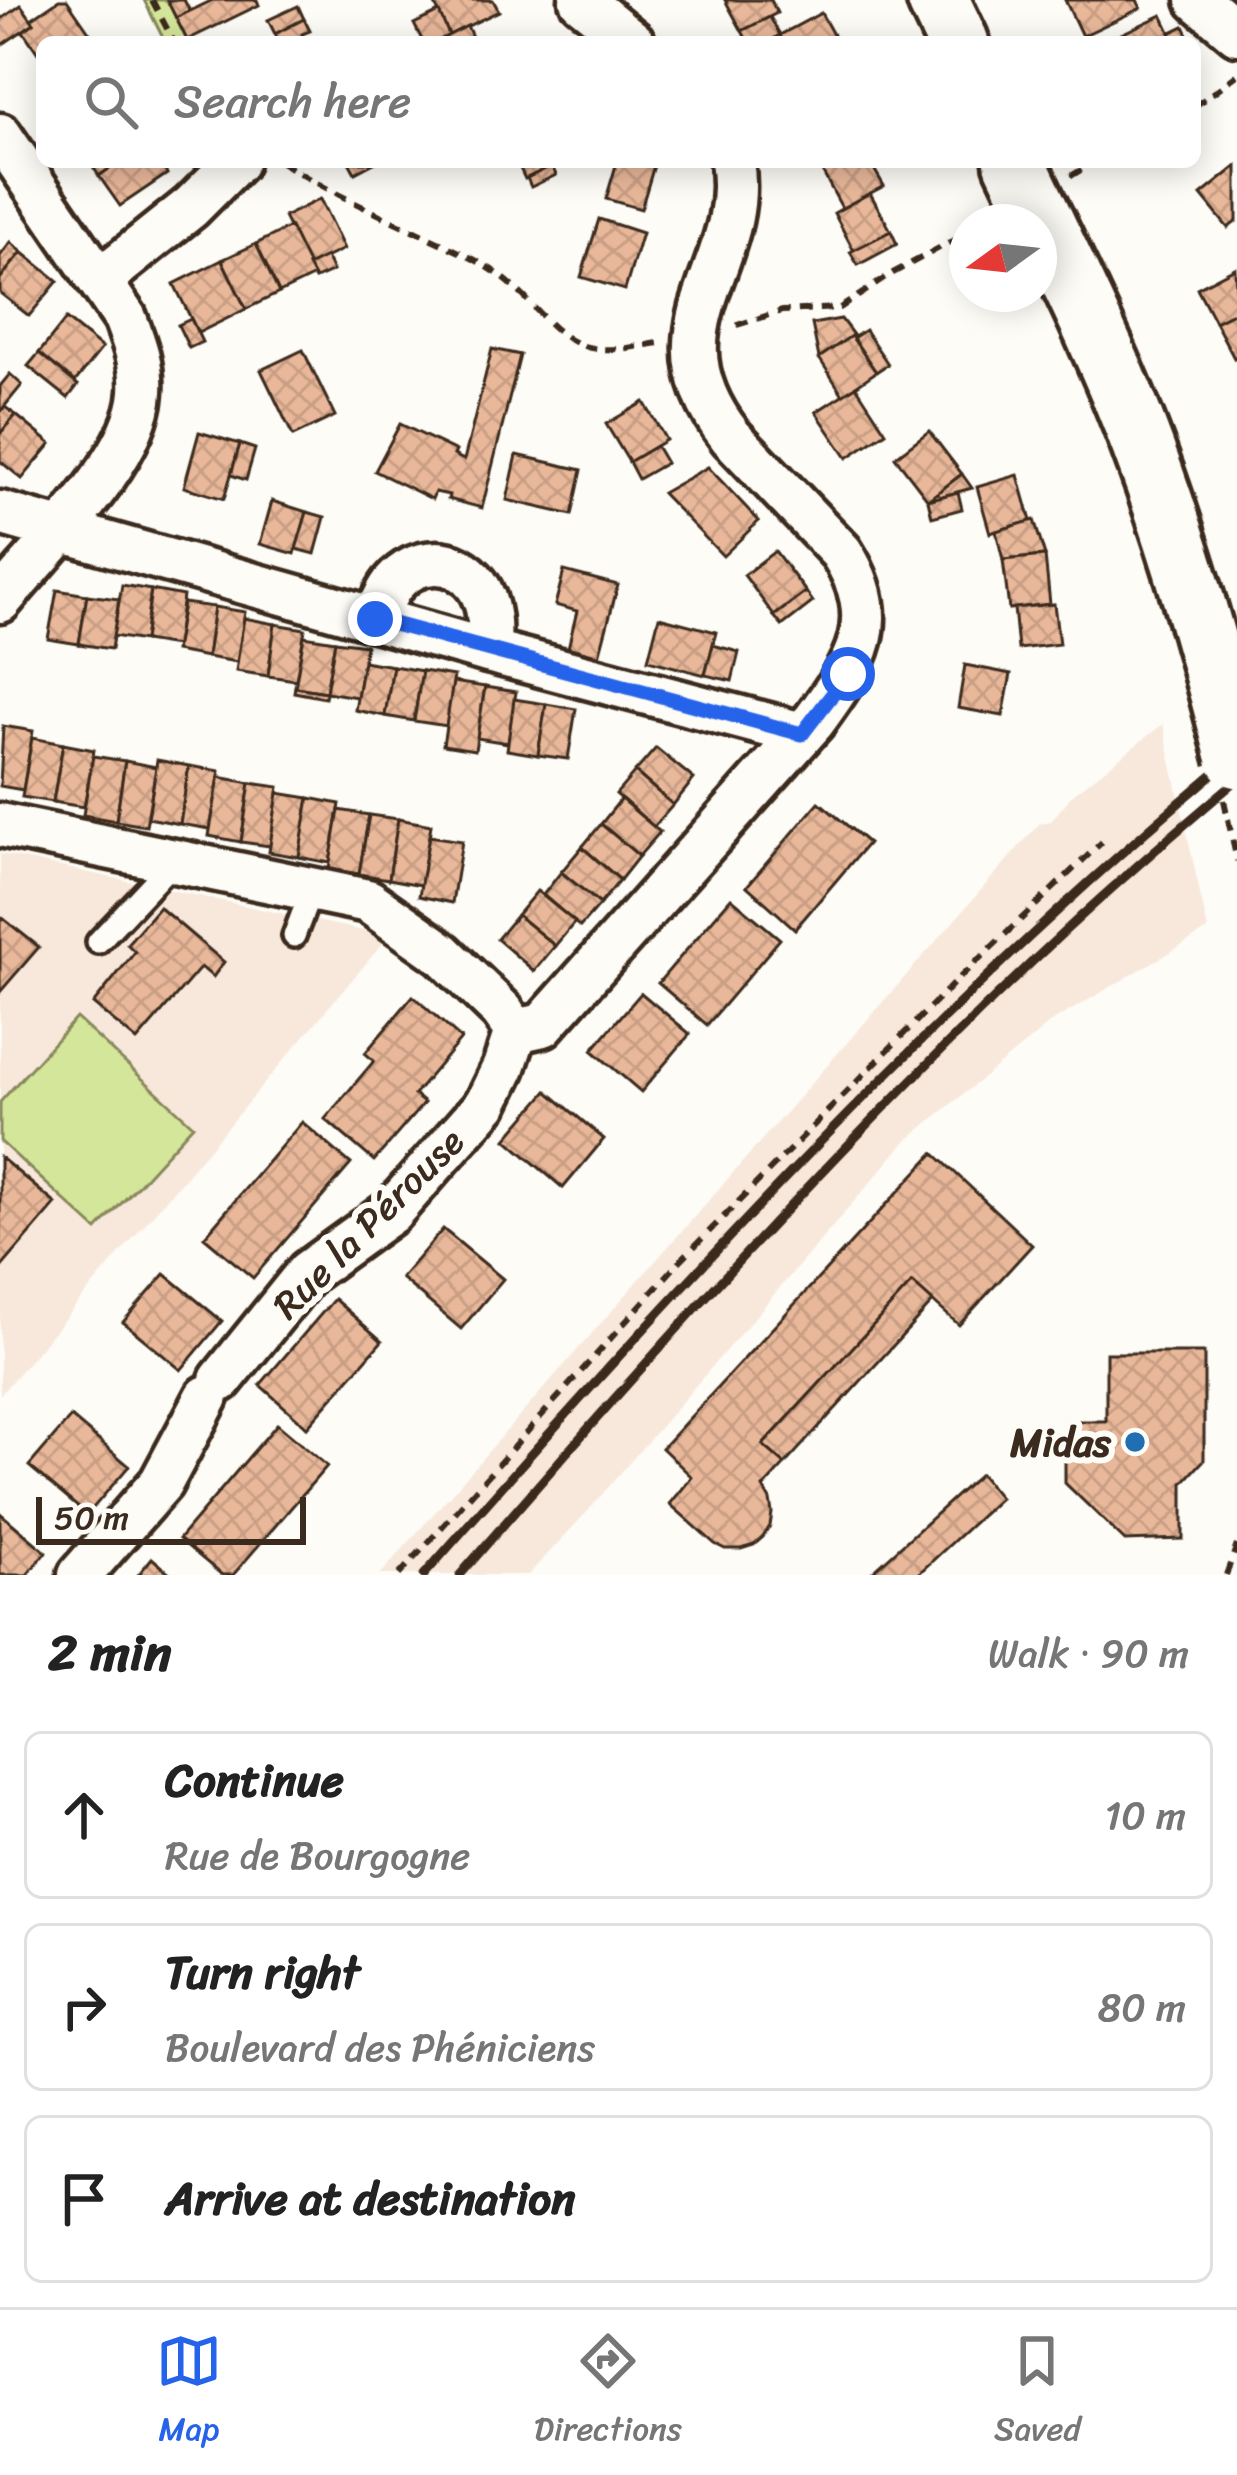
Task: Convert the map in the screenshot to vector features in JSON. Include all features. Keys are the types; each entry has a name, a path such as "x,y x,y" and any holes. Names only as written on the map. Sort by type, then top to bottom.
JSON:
{"main road":[{"path":"938,0 955,36"},
{"path":"1018,168 1140,439 1200,617 1233,742"}],"street":[{"path":"581,0 626,36"},
{"path":"1198,0 1237,33"},
{"path":"0,135 124,318 141,370 137,418 127,441 70,519 0,601"},
{"path":"100,280 191,207 230,168"},
{"path":"0,825 368,901 443,954 502,1011 516,1031 543,1025 808,727 848,674 865,623 860,589 841,552 717,419 704,393 695,338 734,200 732,168"},
{"path":"0,513 70,519 488,651 808,727"},
{"path":"375,619 390,586 423,563 439,561 463,571 478,586 487,606 488,651"},
{"name":"Rue la Pérouse","path":"80,1575 160,1483 214,1389 308,1272 392,1212 485,1104 516,1031"}],"lane":[{"path":"98,942 174,861"},
{"path":"295,936 312,889"}],"path":[{"path":"152,0 170,36"},
{"path":"1201,101 1237,74"},
{"path":"292,168 485,264 566,338 591,348 695,338 782,311 841,308 949,243"},
{"path":"1228,818 1237,861"},
{"path":"399,1575 680,1261 955,982 1102,842"},
{"path":"1226,1575 1237,1545"}],"shaded area":[{"path":"1163,724 1208,930 1054,1020 906,1141 528,1575 380,1575 1040,823 1051,821 1073,794"},
{"path":"0,854 355,929 384,942 0,1395"}],"green space":[{"path":"144,0 167,0 185,36 162,36"},
{"path":"76,1018 193,1125 97,1230 0,1141 0,1102"}],"building":[{"path":"59,0 67,0 92,36 36,36 36,50 23,31 34,23 31,19"},
{"path":"167,0 184,0 190,11 176,18"},
{"path":"213,0 257,0 259,5 195,36 185,36 176,18"},
{"path":"433,0 493,0 499,11 449,35"},
{"path":"725,0 771,0 777,13 742,31"},
{"path":"1065,0 1137,0 1141,8 1082,36"},
{"path":"21,5 34,23 0,46 0,20"},
{"path":"298,6 304,19 275,34 268,20"},
{"path":"439,12 449,35 420,36 414,24"},
{"path":"821,13 834,36 780,36"},
{"path":"1162,15 1172,36 1117,36"},
{"path":"770,17 780,35 745,36 742,31"},
{"path":"304,19 310,31 303,36 275,34"},
{"path":"467,26 472,36 448,36"},
{"path":"1184,26 1189,36 1172,36"},
{"path":"1237,166 1237,221 1228,228 1201,195"},
{"path":"110,168 163,168 167,174 120,206 99,176"},
{"path":"520,168 548,168 525,179"},
{"path":"548,168 556,175 531,187 527,178"},
{"path":"615,168 653,168 641,209 606,199"},
{"path":"820,168 874,168 884,186 842,208"},
{"path":"870,193 891,231 854,251 834,213"},
{"path":"320,199 344,249 308,266 284,217"},
{"path":"599,219 642,233 625,290 581,277"},
{"path":"290,227 314,276 279,293 256,244"},
{"path":"891,231 897,244 858,265 850,252"},
{"path":"11,242 22,252 0,279 0,256"},
{"path":"256,244 279,293 246,309 222,260"},
{"path":"22,252 58,281 29,316 0,293 0,279"},
{"path":"326,257 333,271 315,279 308,266"},
{"path":"222,260 246,309 198,333 174,284"},
{"path":"1235,268 1237,311 1215,322 1197,288"},
{"path":"1237,311 1237,356 1234,358 1215,322"},
{"path":"66,319 102,348 75,382 39,353"},
{"path":"191,319 202,342 189,348 178,325"},
{"path":"841,319 853,335 819,358 812,324"},
{"path":"865,330 888,364 876,372 853,338"},
{"path":"851,336 876,372 843,395 819,358"},
{"path":"492,349 520,355 482,508 435,492 432,499 375,471 400,424 456,451 454,455 464,460"},
{"path":"303,350 335,416 293,436 261,370"},
{"path":"39,353 78,385 68,398 28,366"},
{"path":"10,374 22,385 0,412 0,386"},
{"path":"856,386 886,432 847,458 816,412"},
{"path":"644,402 666,440 629,462 606,424"},
{"path":"5,407 16,415 0,434 0,412"},
{"path":"16,415 51,444 22,479 0,461 0,434"},
{"path":"929,431 962,474 928,500 895,457"},
{"path":"199,432 240,444 224,499 184,487"},
{"path":"240,444 255,449 246,480 231,475"},
{"path":"656,446 666,463 638,479 629,462"},
{"path":"517,455 582,470 572,515 507,500"},
{"path":"708,467 759,521 723,556 662,493"},
{"path":"962,474 972,488 928,500"},
{"path":"1018,475 1031,521 990,533 977,487"},
{"path":"958,492 962,509 932,517 928,500"},
{"path":"272,501 307,512 295,554 260,544"},
{"path":"307,512 325,517 315,554 296,549"},
{"path":"1034,520 1045,556 1003,560 996,531"},
{"path":"775,551 806,592 774,616 744,575"},
{"path":"1045,556 1050,604 1009,609 1003,560"},
{"path":"564,571 618,585 599,656 568,648 577,611 555,605"},
{"path":"122,585 151,590 144,641 113,636"},
{"path":"57,590 87,595 79,644 48,639"},
{"path":"151,590 183,596 176,646 144,641"},
{"path":"806,592 813,602 782,626 774,616"},
{"path":"87,595 119,599 111,649 79,644"},
{"path":"183,603 214,607 207,657 175,651"},
{"path":"1054,604 1059,644 1018,649 1014,608"},
{"path":"214,607 245,612 237,662 207,657"},
{"path":"659,617 716,632 705,675 648,660"},
{"path":"244,618 275,624 268,676 236,671"},
{"path":"275,624 305,629 296,680 268,676"},
{"path":"304,636 335,641 326,692 295,687"},
{"path":"335,641 366,645 357,697 326,692"},
{"path":"713,645 739,652 732,681 705,675"},
{"path":"363,661 393,666 385,716 355,710"},
{"path":"965,665 1011,674 1003,716 958,708"},
{"path":"393,666 422,671 414,721 385,716"},
{"path":"422,671 454,676 447,726 414,721"},
{"path":"453,682 485,687 475,750 443,745"},
{"path":"295,687 326,692 325,698 294,692"},
{"path":"485,687 516,692 508,743 477,738"},
{"path":"514,699 546,704 538,755 507,750"},
{"path":"546,704 576,709 568,759 538,755"},
{"path":"3,726 33,731 23,790 0,786"},
{"path":"32,738 63,744 53,802 22,797"},
{"path":"63,744 94,750 84,807 53,802"},
{"path":"656,748 694,779 673,805 635,772"},
{"path":"93,756 125,761 116,821 83,815"},
{"path":"157,760 189,766 180,824 148,818"},
{"path":"125,761 156,767 146,826 116,821"},
{"path":"189,766 220,771 210,829 180,824"},
{"path":"635,772 673,805 654,827 616,794"},
{"path":"219,777 250,783 241,842 209,836"},
{"path":"250,783 279,787 270,846 241,842"},
{"path":"278,793 309,798 299,857 269,852"},
{"path":"309,798 340,804 330,863 299,857"},
{"path":"621,799 660,832 639,856 601,824"},
{"path":"819,802 868,843 795,929 747,886"},
{"path":"339,810 369,815 359,874 329,869"},
{"path":"369,815 398,819 389,879 359,874"},
{"path":"398,819 431,825 421,885 389,879"},
{"path":"601,824 639,856 620,880 582,847"},
{"path":"429,836 462,841 452,903 419,896"},
{"path":"582,847 620,880 600,904 561,872"},
{"path":"561,872 600,904 580,927 543,895"},
{"path":"537,891 575,922 555,946 517,915"},
{"path":"731,898 780,939 707,1025 658,983"},
{"path":"159,907 224,962 213,977 201,967 137,1041 93,1004 135,952 127,944"},
{"path":"517,915 555,946 534,971 497,939"},
{"path":"0,916 39,947 0,992"},
{"path":"641,993 690,1034 641,1092 592,1050"},
{"path":"413,996 461,1039 414,1095 424,1103 374,1161 325,1119 374,1061 365,1053"},
{"path":"547,1091 604,1139 563,1188 506,1139"},
{"path":"302,1122 351,1164 253,1278 204,1237"},
{"path":"934,1153 1032,1245 959,1325 912,1283 763,1445 785,1464 763,1488 772,1513 763,1537 741,1549 715,1544 670,1504 692,1477 662,1448"},
{"path":"0,1157 56,1204 0,1269"},
{"path":"443,1229 503,1279 461,1329 401,1278"},
{"path":"165,1274 222,1321 181,1370 123,1322"},
{"path":"912,1283 933,1302 785,1464 763,1445"},
{"path":"334,1299 382,1341 307,1427 260,1385"},
{"name":"Midas","path":"1106,1353 1204,1353 1204,1460 1183,1483 1183,1539 1125,1541 1065,1483 1065,1421 1106,1421"},
{"path":"71,1417 129,1466 87,1515 29,1466"},
{"path":"277,1424 327,1466 233,1575 222,1575 179,1539"},
{"path":"980,1474 1000,1498 917,1575 870,1574"},
{"path":"0,1513 46,1552 27,1575 0,1575"},
{"path":"152,1558 172,1575 138,1575"}],"railway":[{"path":"424,1575 616,1359 814,1148 1020,946 1237,754"},
{"path":"460,1575 680,1326 907,1084 1066,930 1237,780"}],"place":[{"name":"Midas","path":"1135,1442"}],"route":[{"path":"375,619 802,734 848,674"}]}
